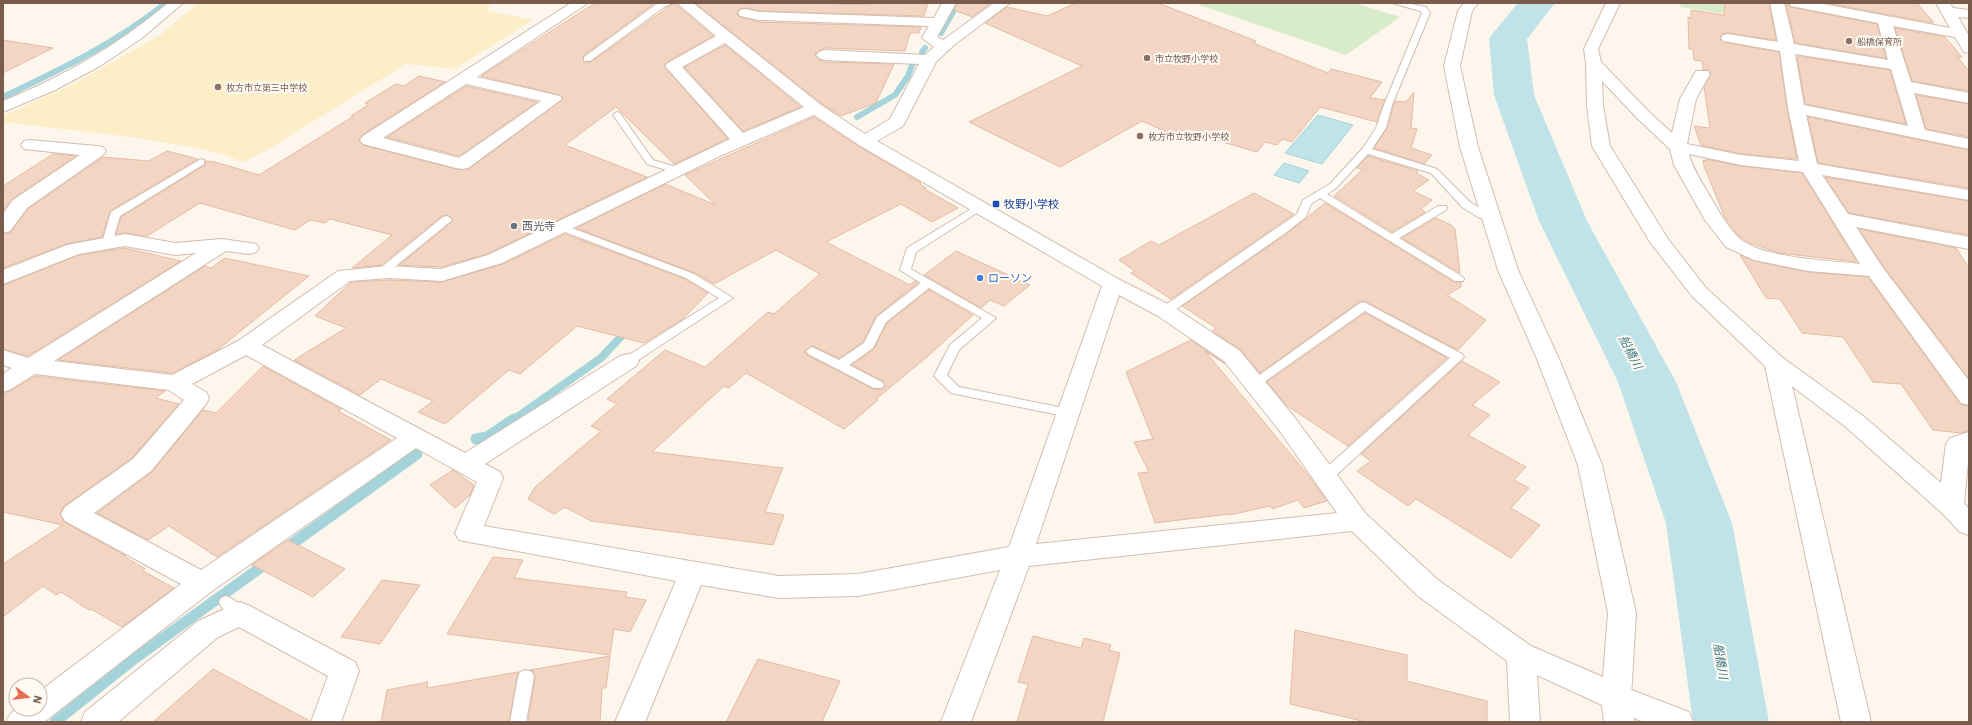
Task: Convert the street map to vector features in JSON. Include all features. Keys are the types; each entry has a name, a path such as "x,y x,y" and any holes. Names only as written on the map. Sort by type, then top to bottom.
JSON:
{"street":[{"path":"3,107 82,69 152,24 176,3"},
{"path":"464,79 554,99 462,164 369,140 581,3"},
{"path":"684,3 721,20 745,13 764,3"},
{"path":"944,47 929,38 949,3"},
{"path":"865,141 897,122 929,60 1003,3"},
{"path":"1471,3 1465,11 1452,66 1469,147 1508,270 1548,359 1590,465 1622,613 1617,710"},
{"path":"1613,3 1591,49 1594,63 1594,106 1601,146 1660,242 1699,292 1741,333 1775,363 1854,422 1950,506 1969,525"},
{"path":"1777,3 1787,48 1796,108 1809,168 1874,271 1969,398"},
{"path":"1796,3 1960,34"},
{"path":"1945,7 1969,14"},
{"path":"1945,7 1969,49"},
{"path":"745,13 759,16 937,22"},
{"path":"721,20 726,37 815,108 865,141 1113,284 1165,311 1232,356 1253,384 1287,424 1357,521 1428,588 1521,655 1617,710 1678,722"},
{"path":"1884,20 1918,133"},
{"path":"726,37 673,66 740,141"},
{"path":"1729,39 1898,66"},
{"path":"824,55 929,60"},
{"path":"1594,63 1644,116 1678,147 1741,160 1809,168 1969,195"},
{"path":"1702,74 1688,99 1678,147 1683,165 1714,220 1733,243 1754,254 1808,265 1874,271"},
{"path":"1904,86 1969,98"},
{"path":"175,383 246,346 345,276 382,272 442,275 496,258 676,170 815,108"},
{"path":"1796,108 1969,144"},
{"path":"3,227 20,204 97,151 30,145"},
{"path":"1841,218 1969,243"},
{"path":"3,278 24,268 74,249 125,240 175,249 222,245 249,248"},
{"path":"3,384 222,245"},
{"path":"956,722 1019,556 1113,284"},
{"path":"246,346 491,478 468,533 779,587 858,585 1019,556 1357,521"},
{"path":"3,357 30,366 175,383 198,398 142,465 74,514 207,588"},
{"path":"466,464 628,361"},
{"path":"1775,363 1856,722"},
{"path":"48,702 416,437"},
{"path":"1950,506 1958,444 1969,441"},
{"path":"630,722 694,573"},
{"path":"96,722 233,608 345,671 326,722"},
{"path":"1521,655 1525,722"}],"lane":[{"path":"586,59 661,5 669,3"},
{"path":"1165,311 1280,232 1302,215 1306,202 1333,186 1366,150 1382,128 1388,105 1426,13 1423,9 1396,3"},
{"path":"617,115 650,162 676,170"},
{"path":"1366,150 1433,170 1454,194 1478,215 1492,219"},
{"path":"107,243 115,214 201,162"},
{"path":"1320,194 1459,279"},
{"path":"979,207 911,250 905,270 990,318 954,348 940,376 955,390 1069,413"},
{"path":"1392,238 1442,208"},
{"path":"382,272 447,219"},
{"path":"560,227 690,276 727,298 628,361"},
{"path":"840,365 869,345 881,320 928,283"},
{"path":"1253,384 1364,306 1458,357 1325,477"},
{"path":"812,351 878,385"},
{"path":"518,722 526,677"}],"green space":[{"path":"1194,3 1354,3 1400,17 1346,55"},
{"path":"1681,3 1777,3 1782,22 1680,7"}],"sand":[{"name":"枚方市立第三中学校","path":"198,3 494,3 485,10 533,20 455,69 406,64 267,150 243,162 213,152 182,145 3,122 3,116 77,82 162,34"}],"water":[{"path":"1318,115 1353,125 1322,164 1285,153"},
{"path":"1284,163 1309,171 1299,183 1274,175"}],"building":[{"path":"595,3 655,3 583,56 584,62 591,62 674,3 713,36 667,62 664,66 728,139 674,164 616,107 565,145 647,177 487,254 441,267 399,265 452,222 453,219 447,215 442,216 381,265 352,268 392,235 330,219 325,223 310,220 295,230 200,203 147,236 125,233 116,234 121,217 205,165 206,161 215,162 259,175 354,116 351,116 369,104 365,103 396,84 404,86 419,76 445,82 362,135 359,141 363,145 456,169 469,169 563,99 560,95 481,76"},
{"path":"695,3 817,3 870,5 870,3 928,3 924,16 759,11 745,8 739,9 737,14 740,17 759,22 921,27 919,33 910,33 905,51 824,48 815,54 818,59 824,62 894,64 876,103 841,116 822,104"},
{"path":"957,3 991,3 972,17 954,10"},
{"path":"1076,3 1158,3 1256,41 1253,43 1328,73 1331,69 1382,82 1370,98 1385,100 1377,122 1320,107 1292,142 1282,139 1277,145 1265,142 1257,152 1181,130 1173,135 1142,121 1060,167 969,122 1082,66 985,23 1007,7 1047,16"},
{"path":"1725,3 1769,3 1776,40 1728,33 1722,34 1720,39 1723,42 1779,52 1787,108 1797,159 1741,154 1701,145 1694,126 1710,128 1704,87 1711,73 1708,70 1703,70 1702,61 1694,60 1693,49 1689,49 1688,17 1691,18 1691,10 1724,15"},
{"path":"1786,3 1791,7 1877,24 1886,58 1795,43"},
{"path":"1826,3 1917,3 1934,23"},
{"path":"1895,28 1945,37 1962,57 1957,56 1969,71 1969,91 1912,81"},
{"path":"3,40 53,48 3,73"},
{"path":"725,45 801,107 743,131 684,67"},
{"path":"1797,56 1890,70 1906,124 1805,104"},
{"path":"466,86 537,102 459,156 387,137"},
{"path":"1414,92 1411,128 1417,129 1411,148 1432,155 1424,164 1374,148 1387,128 1395,101 1406,102"},
{"path":"1916,95 1969,104 1969,137 1926,129"},
{"path":"814,117 858,146 921,183 920,184 926,188 924,189 958,208 932,222 901,204 826,242 910,285 915,281 918,283 876,316 863,342 839,358 813,346 805,351 807,355 873,389 882,390 885,386 883,381 852,365 874,349 887,323 929,290 973,315 927,357 876,399 878,400 844,429 746,373 729,388 724,386 652,452 783,468 765,512 784,515 773,545 591,521 565,507 554,514 528,499 535,487 601,431 591,426 617,404 607,399 665,350 705,367 768,312 774,314 820,274 776,250 714,284 695,273 576,228 665,184 716,205 685,175"},
{"path":"1808,117 1969,150 1969,188 1818,163"},
{"path":"167,151 198,159 110,211 102,237 66,244 3,268 3,234 11,232 28,209 103,157 149,161"},
{"path":"53,154 76,156 12,199 3,211 3,186"},
{"path":"1368,156 1418,171 1416,173 1429,180 1413,191 1432,200 1421,209 1425,212 1392,232 1334,196 1363,169 1357,168"},
{"path":"1706,159 1741,166 1802,173 1857,262 1779,253 1750,243 1740,237 1725,218 1704,166 1703,160 1706,161"},
{"path":"1825,177 1969,201 1969,235 1849,213"},
{"path":"1254,193 1294,214 1171,299 1131,273 1135,271 1119,260 1151,241 1159,245"},
{"path":"1325,203 1454,282 1461,282 1461,287 1447,295 1486,320 1458,350 1364,301 1359,302 1260,373 1241,350 1212,331 1216,328 1182,306 1285,235"},
{"path":"1436,218 1451,225 1455,229 1460,273 1402,238"},
{"path":"1859,229 1956,248 1969,268 1969,379 1884,267"},
{"path":"565,234 685,279 708,293 683,319 644,343 577,326 520,374 509,370 445,424 418,412 433,401 381,379 360,395 294,360 346,328 315,316 351,282 389,280 442,282 503,264"},
{"path":"125,248 181,261 28,356 3,349 3,285 79,255"},
{"name":"ローソン","path":"956,251 1030,285 1004,306 990,300 981,308 924,275"},
{"path":"1740,255 1754,261 1808,272 1868,277 1960,404 1969,406 1969,431 1961,433 1933,430 1901,384 1873,382 1843,337 1802,333 1780,299 1766,298"},
{"path":"225,258 309,276 216,351 172,373 58,360 205,266 211,268"},
{"path":"1365,313 1447,358 1348,446 1286,405 1267,382"},
{"path":"1191,340 1225,364 1205,351 1308,475 1327,501 1304,508 1298,500 1272,509 1270,506 1230,515 1155,523 1138,473 1149,472 1134,442 1153,439 1126,372"},
{"path":"1462,361 1500,382 1472,405 1490,415 1468,435 1526,467 1514,480 1529,488 1511,508 1540,525 1511,558 1416,499 1408,506 1357,471 1371,461 1361,454"},
{"path":"263,366 341,409 338,411 391,440 217,557 169,526 148,540 97,513 152,472 203,410 216,413"},
{"path":"35,376 165,391 156,398 179,404 132,458 64,506 60,513 64,522 126,556 125,557 145,569 143,571 174,588 122,627 91,609 89,610 61,592 56,595 43,586 3,617 3,564 63,525 3,512 3,393 12,390"},
{"path":"453,470 474,485 470,495 455,508 430,485"},
{"path":"288,540 345,569 313,597 252,565"},
{"path":"493,557 523,560 514,578 627,592 625,597 646,600 630,632 614,629 610,655 447,634"},
{"path":"382,580 420,585 380,644 341,637"},
{"path":"1295,630 1407,655 1407,681 1487,701 1487,722 1366,722 1290,704"},
{"path":"1033,636 1081,648 1084,638 1111,645 1109,650 1120,653 1103,722 1017,722 1028,684 1018,682"},
{"path":"610,656 606,688 602,688 600,722 528,722 535,677 533,671 530,670"},
{"path":"758,659 840,681 822,722 726,722"},
{"path":"213,669 310,721 310,722 153,722"},
{"path":"518,672 509,722 381,722 387,690 428,682 427,688"}],"waterway":[{"path":"3,97 87,55 127,31 166,3"},
{"path":"941,33 958,3"},
{"name":"船橋川","path":"1537,3 1508,38 1514,95 1563,221 1647,382 1699,523 1731,722"},
{"path":"922,52 925,48"},
{"path":"857,117 895,95 908,76 914,60"},
{"path":"513,420 601,358 629,328"},
{"path":"476,439 487,437 514,419"},
{"path":"285,549 417,454"},
{"path":"55,722 134,659 268,562"}],"place":[{"name":"船橋保育所","path":"1849,41"},
{"name":"市立牧野小学校","path":"1147,58"},
{"name":"枚方市立第三中学校","path":"218,87"},
{"name":"枚方市立牧野小学校","path":"1140,136"},
{"name":"牧野小学校","path":"996,204"},
{"name":"西光寺","path":"514,226"},
{"name":"ローソン","path":"980,278"}]}
